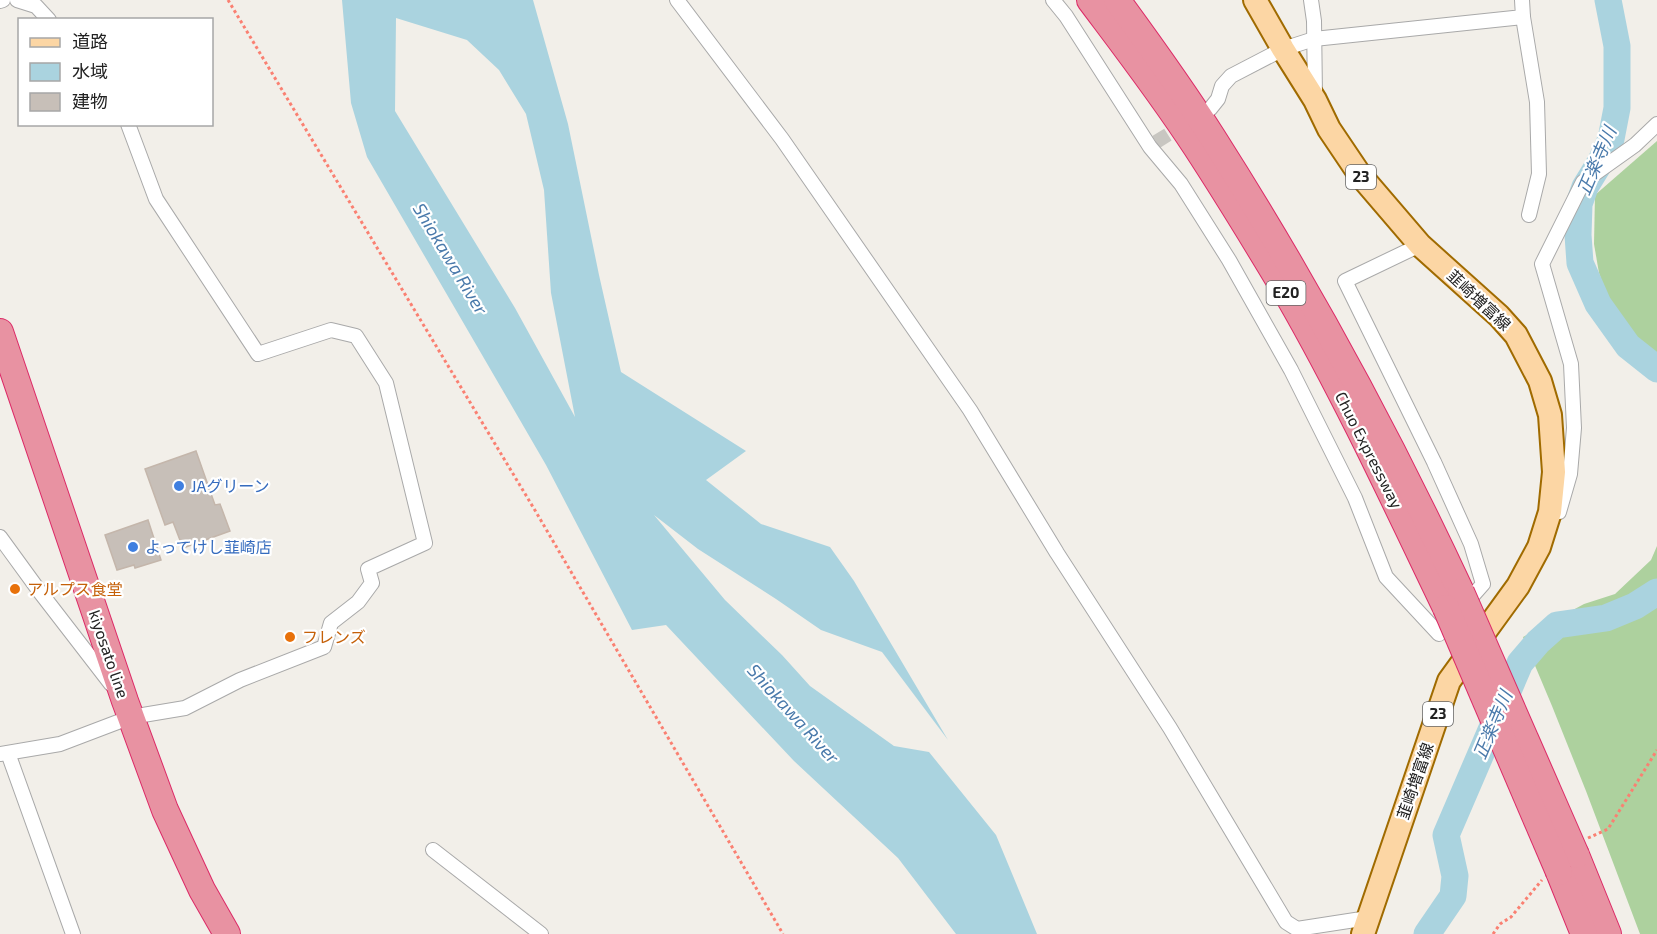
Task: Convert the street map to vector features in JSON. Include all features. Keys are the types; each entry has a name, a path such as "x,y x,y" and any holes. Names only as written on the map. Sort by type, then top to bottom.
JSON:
{"highway":[{"name":"Chuo Expressway","path":"1090,0 1196,147 1288,297 1454,600"},
{"name":"Chuo Expressway","path":"1117,0 1212,136 1305,289 1386,435 1420,504 1454,600 1567,863 1608,934"},
{"name":"kiyosato line","path":"0,332 128,709 165,810 202,890 227,934"},
{"name":"Chuo Expressway","path":"1567,863 1584,934"}],"main road":[{"name":"韮崎増富線","path":"1255,0 1315,100 1329,129 1360,175 1420,245 1499,316 1516,335 1540,381 1550,415 1554,472 1550,512 1539,546 1518,586 1449,681 1365,926"}],"street":[{"path":"17,0 36,6 47,18"},
{"path":"677,0 782,139 970,410 1057,553 1170,728 1286,922 1297,929 1365,926"},
{"path":"1053,0 1181,184 1223,250 1291,370 1355,498 1386,577 1439,634 1483,584 1471,544 1434,462 1345,281 1420,245"},
{"path":"1311,0 1314,21 1315,100"},
{"path":"1522,0 1537,102 1539,174 1529,215"},
{"path":"1210,109 1218,99 1222,86 1231,76 1283,49 1314,39 1523,17"},
{"path":"1550,512 1559,512 1570,474 1574,428 1571,364 1542,264 1583,182 1635,145 1657,123"},
{"path":"73,934 4,754 60,744 128,709 185,708 240,680 324,647 331,623 358,602 372,583 368,569 425,543 386,383 356,336 331,330 258,354 156,198 129,126"},
{"path":"0,537 128,709"},
{"path":"433,850 542,934"}],"path":[{"path":"228,0 536,512 783,934"}],"green space":[{"path":"1657,141 1657,382 1649,374 1609,302 1599,273 1594,244 1595,195"},
{"path":"1657,546 1657,934 1640,934 1586,791 1523,637 1584,604 1615,594 1651,560"}],"water":[{"name":"Shiokawa River","path":"342,0 533,0 568,124 621,372 746,451 706,480 761,524 830,547 854,581 948,740 882,652 821,630 698,549 654,515 725,600 782,655 810,686 894,746 929,752 996,835 1037,934 956,934 898,858 794,761 666,625 632,630 546,465 367,157 351,103","holes":["396,18 467,40 499,70 526,114 544,190 551,293 575,417 515,308 395,111"]}],"building":[{"name":"JAグリーン","path":"196,451 215,505 220,504 230,531 183,548 173,522 165,525 145,469"},
{"name":"よってけし韮崎店","path":"148,520 161,560 135,568 134,565 117,570 105,535"}],"waterway":[{"name":"正楽寺川","path":"1608,0 1617,46 1617,108 1611,139 1585,187 1579,204 1580,263 1598,304 1628,346 1657,369"},
{"name":"正楽寺川","path":"1427,934 1453,896 1455,876 1446,835 1520,663 1557,625 1606,618 1635,606 1657,592"}],"tunnel":[{"path":"1156,142 1185,124"}],"place":[{"name":"JAグリーン","path":"179,486"},
{"name":"よってけし韮崎店","path":"133,547"},
{"name":"アルプス食堂","path":"15,589"},
{"name":"フレンズ","path":"290,637"}]}
